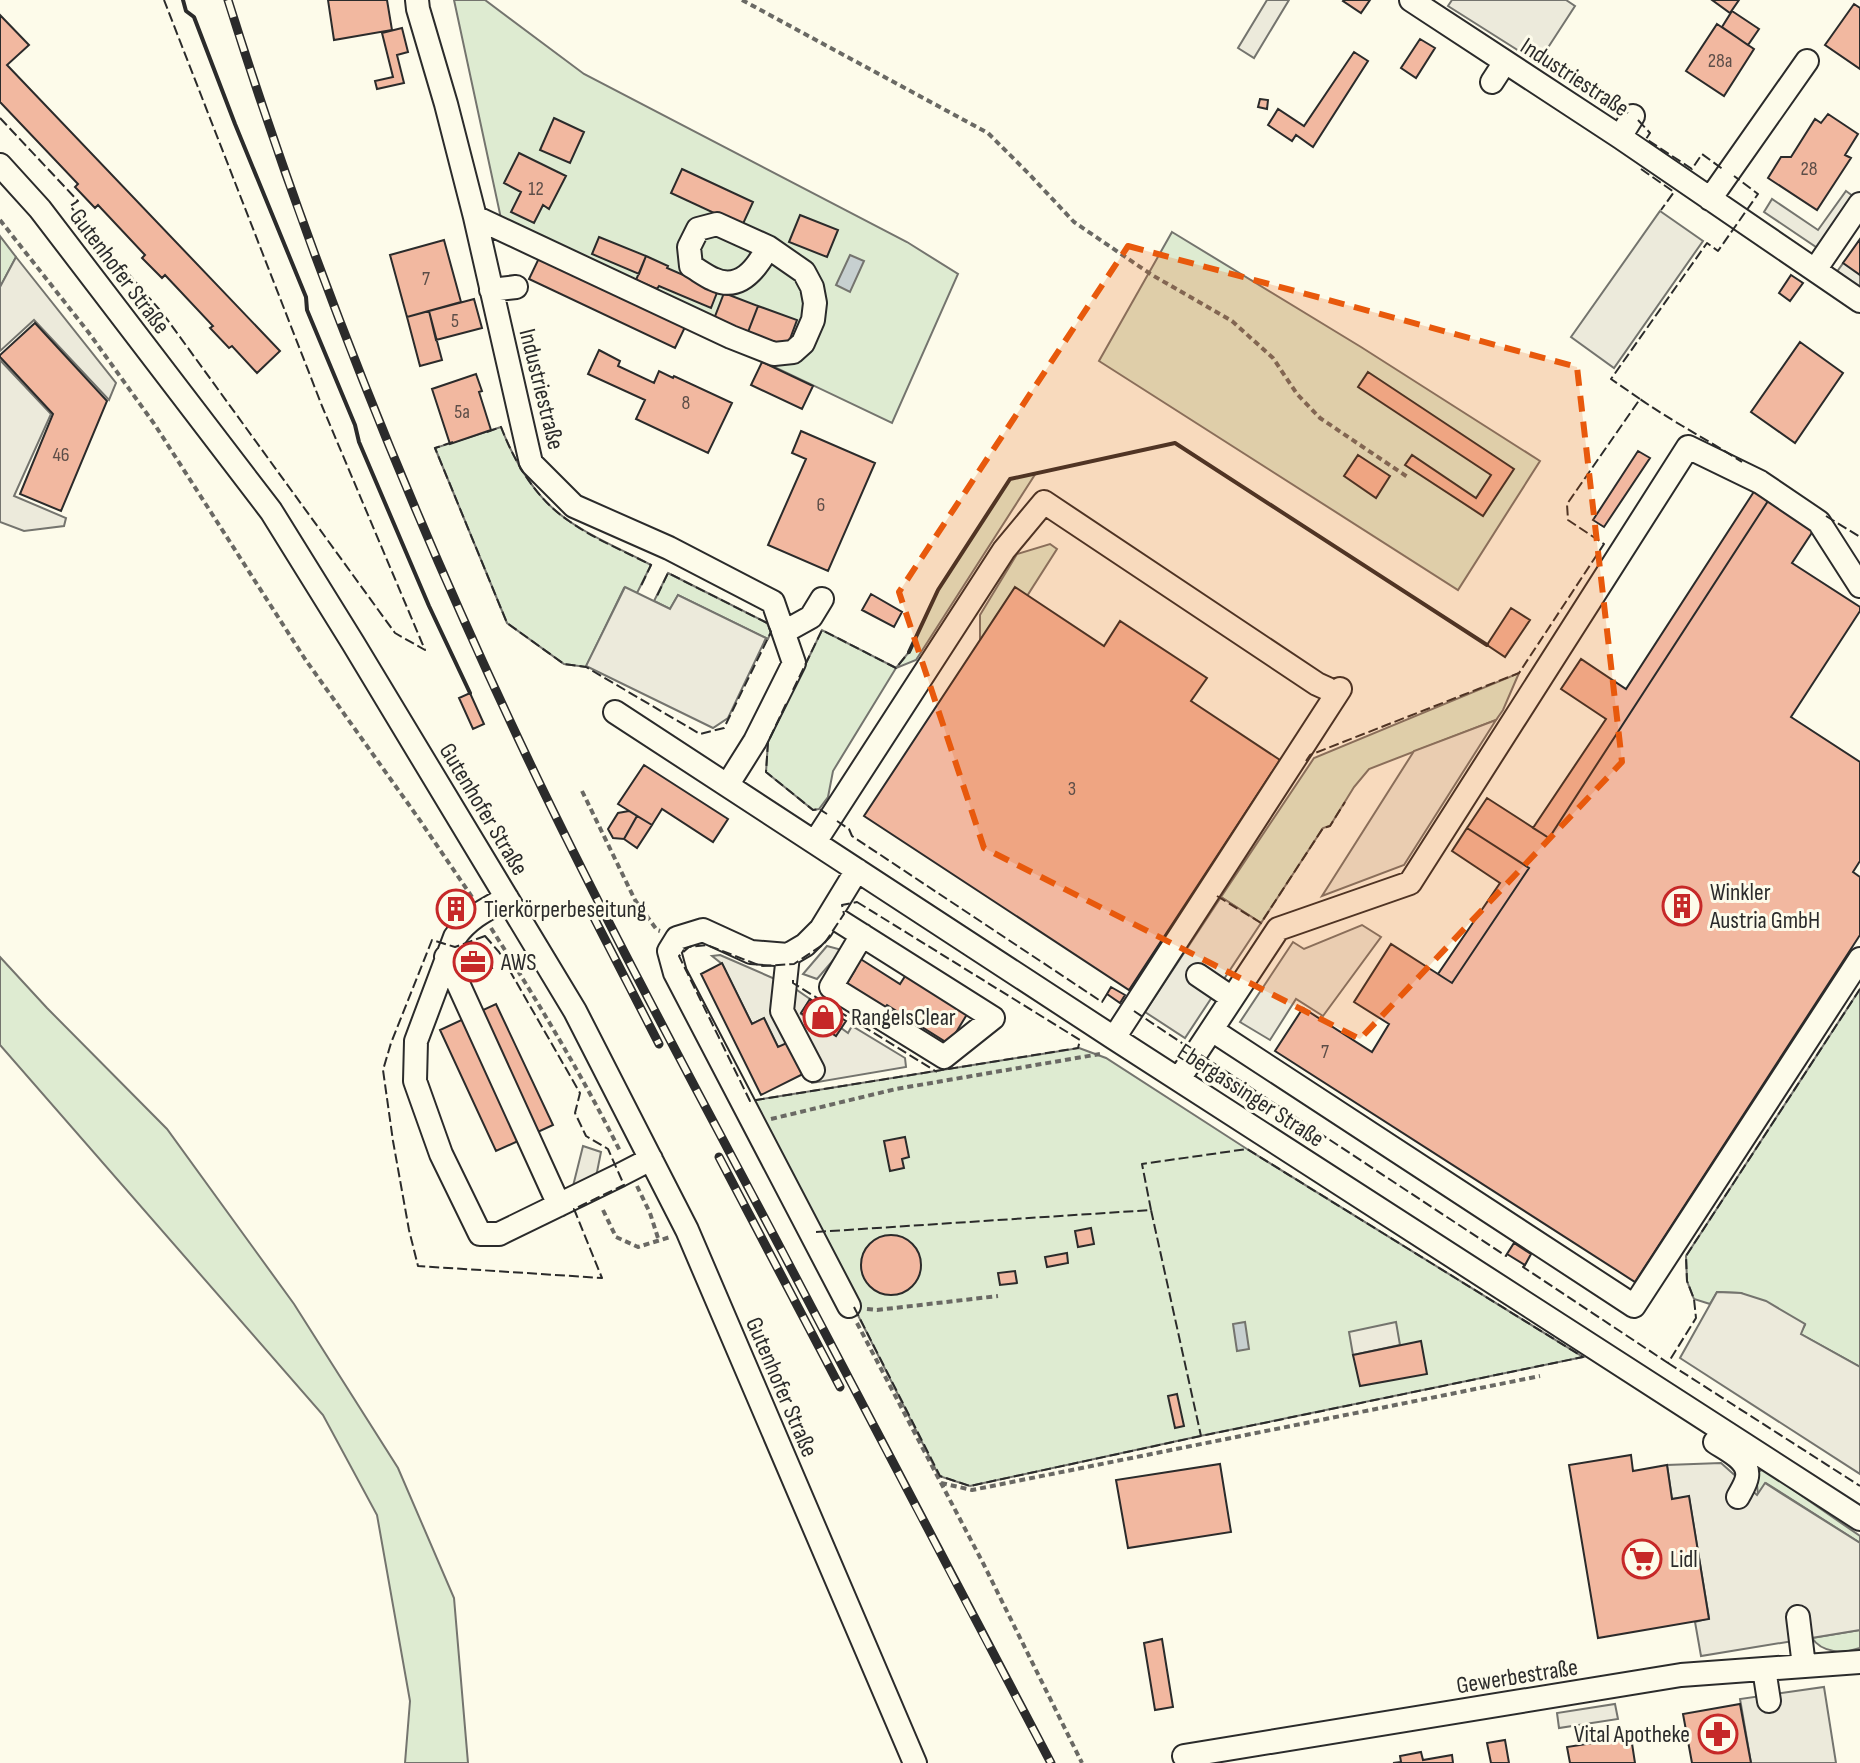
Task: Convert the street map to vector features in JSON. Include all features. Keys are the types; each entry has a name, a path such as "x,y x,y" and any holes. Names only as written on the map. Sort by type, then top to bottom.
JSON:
{"street":[{"name":"Industriestraße","path":"417,0 475,217 531,463 574,506 669,548 773,602 794,663 755,741 728,784"},
{"name":"Industriestraße","path":"1419,6 1505,62 1538,74 1620,137 1860,301"},
{"path":"1710,199 1807,61"},
{"path":"1492,82 1505,62"},
{"path":"1620,137 1633,116"},
{"name":"Gutenhofer Straße","path":"0,165 40,209 271,511 575,1011 687,1230 915,1763"},
{"path":"1815,270 1860,204"},
{"path":"475,217 731,337 774,354 785,354 793,352 803,343 813,320 815,303 812,287 804,272 768,247"},
{"path":"491,290 516,287"},
{"path":"1179,1079 1278,929 1410,883 1688,447 1760,482 1819,522 1860,586"},
{"path":"815,842 1004,550 1044,502 1317,684 1334,689 1114,1038"},
{"path":"784,632 811,617 822,599"},
{"name":"Ebergassinger Straße","path":"615,712 1860,1519"},
{"path":"849,1306 675,973 669,951 677,938 703,930 751,952 788,955 805,945 821,929 857,870"},
{"path":"507,898 462,926 450,946 416,1041 415,1081 441,1154 480,1234 499,1234 651,1159"},
{"path":"830,915 862,935 993,1018 944,1057 831,987 862,935"},
{"path":"788,955 782,1011 813,1070"},
{"path":"446,957 559,1205"},
{"path":"1212,1030 1634,1306 1860,959"},
{"path":"1198,975 1232,998"},
{"path":"1644,1379 1659,1405 1738,1457 1746,1470 1747,1479 1738,1497"},
{"path":"1798,1617 1804,1666"},
{"name":"Gewerbestraße","path":"1184,1756 1681,1675 1860,1662"},
{"path":"1764,1669 1769,1701"}],"path":[{"path":"742,0 988,133 1074,222 1152,275 1232,321 1273,358 1297,394 1320,418 1409,478"},
{"path":"0,220 89,333 155,425 305,659 427,830 481,912 596,1103 650,1213 659,1241"},
{"path":"582,791 635,900 657,930 677,938"},
{"path":"753,1124 896,1089 1103,1053 1114,1038"},
{"path":"603,1210 616,1237 638,1247 687,1230"},
{"path":"849,1306 877,1310 998,1296"},
{"path":"849,1306 1082,1763"},
{"path":"941,1483 972,1490 1540,1376"}],"highlighted area":[{"path":"1128,246 1577,367 1622,762 1360,1039 984,848 899,592"}],"green space":[{"path":"454,0 485,0 584,74 907,242 958,274 892,423 502,237 502,223"},
{"path":"1172,232 1540,461 1458,590 1099,361"},
{"path":"0,236 16,257 0,287"},
{"path":"501,427 528,479 546,502 588,533 651,565 637,593 624,588 586,667 564,664 507,623 435,448"},
{"path":"1036,473 916,660 896,668 909,652 938,590 1010,479"},
{"path":"1050,544 1057,549 1027,596 980,640 980,615 1017,554"},
{"path":"668,573 767,623 771,632 768,639 678,595 670,609 654,601"},
{"path":"822,630 896,668 833,771 828,797 819,809 813,810 766,772 768,742"},
{"path":"1519,673 1496,720 1369,769 1330,826 1323,828 1261,923 1221,897 1314,758"},
{"path":"0,957 167,1129 294,1304 398,1468 454,1598 468,1763 405,1763 410,1701 377,1515 323,1415 0,1045"},
{"path":"1860,989 1860,1367 1800,1334 1805,1325 1741,1293 1717,1292 1710,1304 1694,1299 1687,1281 1686,1256"},
{"path":"1079,1048 1106,1058 1583,1357 970,1486 939,1476 750,1101"},
{"path":"1763,1469 1860,1536 1860,1543 1766,1483 1758,1495 1756,1474"},
{"path":"1860,1630 1860,1648 1847,1651 1821,1647 1812,1638"}],"shaded area":[{"path":"1267,0 1289,0 1254,58 1238,48"},
{"path":"1452,0 1566,0 1575,6 1538,63 1448,6"},
{"path":"1846,191 1857,199 1822,251 1764,212 1772,199 1818,230"},
{"path":"1660,211 1703,241 1614,368 1571,337"},
{"path":"850,255 864,261 850,292 836,285"},
{"path":"16,257 116,383 109,400 34,320 0,351 0,287"},
{"path":"1844,262 1860,274 1860,290 1836,273"},
{"path":"0,360 51,414 14,496 66,518 64,526 24,531 0,522"},
{"path":"625,587 670,609 678,595 766,638 728,718 713,728 586,666"},
{"path":"1496,720 1404,865 1322,896 1414,751"},
{"path":"1221,897 1261,923 1185,1038 1145,1012"},
{"path":"1362,925 1381,937 1323,1016 1296,999 1270,1040 1240,1022 1293,942 1304,949"},
{"path":"827,946 842,950 817,979 803,974"},
{"path":"720,955 791,986 810,999 801,1014 836,1035 841,1028 848,1033 852,1026 905,1058 906,1067 812,1083 778,1047 764,1018 752,1024 722,964 712,956"},
{"path":"583,1146 601,1152 596,1177 573,1186"},
{"path":"1717,1292 1741,1293 1766,1301 1805,1324 1801,1334 1860,1367 1860,1474 1680,1358"},
{"path":"1245,1322 1249,1349 1237,1351 1233,1324"},
{"path":"1396,1322 1400,1345 1353,1355 1349,1332"},
{"path":"1721,1463 1757,1495 1765,1483 1860,1543 1860,1630 1701,1656 1695,1622 1709,1618 1689,1497 1672,1499 1667,1465"},
{"path":"1824,1687 1836,1763 1751,1763 1740,1699"},
{"path":"1615,1704 1618,1719 1559,1728 1557,1713"}],"building":[{"path":"328,0 387,0 392,30 334,40"},
{"path":"1344,0 1370,0 1361,13"},
{"path":"1712,0 1739,0 1730,13"},
{"path":"1854,4 1860,8 1860,69 1825,45"},
{"path":"1732,11 1759,29 1748,45 1722,27"},
{"path":"0,15 29,45 7,65 280,351 257,373 210,328 213,326 165,275 162,278 142,258 145,255 98,205 95,208 75,187 78,184 0,102"},
{"path":"1717,24 1754,49 1724,96 1686,71"},
{"path":"402,28 408,52 397,55 404,83 377,89 375,81 393,77 382,33"},
{"path":"1420,39 1435,48 1416,78 1401,68"},
{"path":"1354,52 1368,61 1313,147 1296,135 1292,141 1268,125 1278,109 1304,126"},
{"path":"1260,99 1268,100 1267,109 1258,107"},
{"path":"1828,114 1858,134 1845,155 1851,158 1817,210 1768,178 1781,157 1791,157 1815,119 1821,123"},
{"path":"554,118 584,132 570,163 540,150"},
{"path":"519,153 566,176 549,209 543,205 534,223 511,212 521,192 504,183"},
{"path":"682,169 753,202 742,226 671,193"},
{"path":"800,215 838,230 827,257 789,242"},
{"path":"599,237 646,256 639,274 592,254"},
{"path":"1860,239 1860,275 1843,263"},
{"path":"444,240 461,302 407,317 390,255"},
{"path":"540,256 686,325 675,348 529,279"},
{"path":"646,256 718,290 711,308 659,286 657,289 636,280"},
{"path":"1791,275 1803,283 1790,301 1779,293"},
{"path":"724,293 758,306 748,332 714,319"},
{"path":"474,299 482,328 436,340 429,311"},
{"path":"758,306 797,320 787,347 748,332"},
{"path":"429,311 442,360 420,366 407,317"},
{"path":"35,323 107,401 61,511 20,494 53,414 0,357"},
{"path":"1800,342 1843,373 1795,443 1751,412"},
{"path":"599,350 620,361 618,366 654,383 659,371 732,403 708,453 636,419 645,400 588,374"},
{"path":"762,362 813,386 802,409 751,385"},
{"path":"1368,372 1514,469 1483,516 1405,465 1412,455 1476,498 1491,475 1358,387"},
{"path":"476,374 491,430 450,444 432,389"},
{"path":"801,431 875,463 828,571 768,545 806,459 792,453"},
{"path":"1638,451 1650,458 1604,527 1593,520"},
{"path":"1358,455 1390,476 1376,498 1344,476"},
{"path":"1755,490 1770,498 1549,838 1533,828 1606,719 1561,689 1581,659 1626,689"},
{"name":"Winkler Austria GmbH","path":"1770,498 1815,528 1792,563 1860,607 1791,717 1860,762 1860,861 1853,872 1860,877 1860,935 1635,1282 1275,1051 1303,1008 1372,1052 1389,1024 1354,1002 1391,944 1452,983 1529,868 1467,828 1487,798 1549,838"},
{"path":"1015,587 1104,646 1120,621 1207,678 1191,701 1280,760 1129,990 864,816"},
{"path":"871,594 902,612 894,627 862,610"},
{"path":"1511,608 1530,620 1505,657 1487,645"},
{"path":"470,693 484,724 473,729 459,698"},
{"path":"644,765 728,819 713,842 662,809 652,825 618,804"},
{"path":"629,811 637,816 624,839 613,838 608,829 618,813"},
{"path":"637,816 652,825 637,848 624,839"},
{"path":"1467,828 1529,868 1452,983 1438,974 1500,883 1452,851"},
{"name":"Tierkörperbeseitung","path":"458,903 462,909 455,914 450,908"},
{"name":"AWS","path":"480,944 492,968 467,980 454,955"},
{"path":"859,958 900,984 907,973 969,1011 949,1044 887,1005 884,1009 846,985 855,970 847,965"},
{"path":"722,963 752,1024 764,1018 778,1047 789,1042 805,1073 761,1095 701,974"},
{"path":"1111,987 1125,995 1120,1003 1107,994"},
{"name":"RangeIsClear","path":"810,999 846,1021 836,1036 801,1013"},
{"path":"496,1004 553,1125 496,1151 440,1030"},
{"path":"905,1137 909,1157 902,1159 904,1168 890,1171 884,1141"},
{"path":"1091,1228 1094,1244 1078,1247 1075,1231"},
{"path":"891,1235 912,1244 921,1265 912,1286 891,1295 870,1286 861,1265 870,1244"},
{"path":"1514,1243 1531,1254 1525,1265 1507,1254"},
{"path":"1067,1253 1068,1263 1047,1267 1045,1257"},
{"path":"1015,1271 1017,1283 1000,1285 998,1273"},
{"path":"1421,1341 1427,1374 1360,1386 1353,1355"},
{"path":"1177,1394 1184,1426 1175,1428 1168,1396"},
{"name":"Lidl","path":"1631,1455 1633,1471 1667,1465 1672,1499 1689,1496 1709,1619 1598,1638 1569,1465"},
{"path":"1220,1464 1231,1532 1128,1548 1116,1480"},
{"path":"1162,1639 1173,1707 1155,1710 1144,1643"},
{"path":"1740,1704 1751,1763 1692,1763 1683,1714"},
{"path":"1631,1737 1635,1763 1570,1763 1567,1747"},
{"path":"1505,1740 1509,1763 1491,1763 1487,1743"},
{"path":"1421,1752 1423,1760 1452,1755 1453,1763 1393,1763 1401,1762 1400,1756"}],"railway":[{"path":"228,0 291,188 360,374 436,557 518,738 647,996 1051,1763"},
{"path":"591,912 659,1044"},
{"path":"719,1157 840,1387"}],"fence":[{"path":"0,118 78,201 70,206 164,315 395,633 425,650 322,406 164,0"},
{"path":"1613,103 1628,113"},
{"path":"1638,120 1650,133 1646,139 1692,169 1702,154 1724,170"},
{"path":"1641,169 1674,192 1661,210"},
{"path":"1640,399 1611,379 1707,243 1718,251 1758,194 1734,176"},
{"path":"1306,761 1310,755 1519,673 1604,544 1568,520 1567,504 1640,399 1742,462"},
{"path":"487,432 501,427 528,479 557,512 589,534 651,565 640,588"},
{"path":"453,442 435,448 507,623 564,664 586,667 700,734 724,728 771,632 767,623 668,573 657,596"},
{"path":"1826,516 1860,537"},
{"path":"793,690 822,630 896,668 909,652"},
{"path":"786,704 768,742 766,772 813,810 819,809 827,814"},
{"path":"1217,896 1261,923 1323,828 1330,826 1345,802"},
{"path":"837,821 849,829 852,836 1102,1002 1107,994"},
{"path":"857,902 1080,1040 1078,1048 750,1101 679,956 689,947 707,945 761,966 794,964 824,944 844,914 842,905 857,902"},
{"path":"485,936 499,952 580,1093 575,1113 586,1136 608,1149 624,1185 574,1209 602,1278 418,1266 393,1141 383,1070 432,940 455,947 485,936"},
{"path":"793,980 793,983 937,1072"},
{"path":"1525,1265 1523,1267 1668,1363 1696,1318 1694,1299 1687,1281 1686,1256 1860,989"},
{"path":"1134,1011 1191,1049"},
{"path":"1201,1055 1507,1254"},
{"path":"854,1307 940,1476 970,1486 1583,1357 1247,1149 1142,1164 1151,1210"},
{"path":"816,1232 1151,1210 1201,1436"},
{"path":"1668,1363 1860,1486"}],"wall":[{"path":"183,0 186,11 194,17 306,297 307,310 355,425 359,442 470,693"},
{"path":"909,652 938,590 1010,479 1175,443 1487,645"}],"place":[{"name":"Winkler Austria GmbH","path":"1682,906"},
{"name":"Tierkörperbeseitung","path":"456,909"},
{"name":"AWS","path":"473,962"},
{"name":"RangeIsClear","path":"823,1017"},
{"name":"Lidl","path":"1642,1559"},
{"name":"Vital Apotheke","path":"1718,1734"}]}
